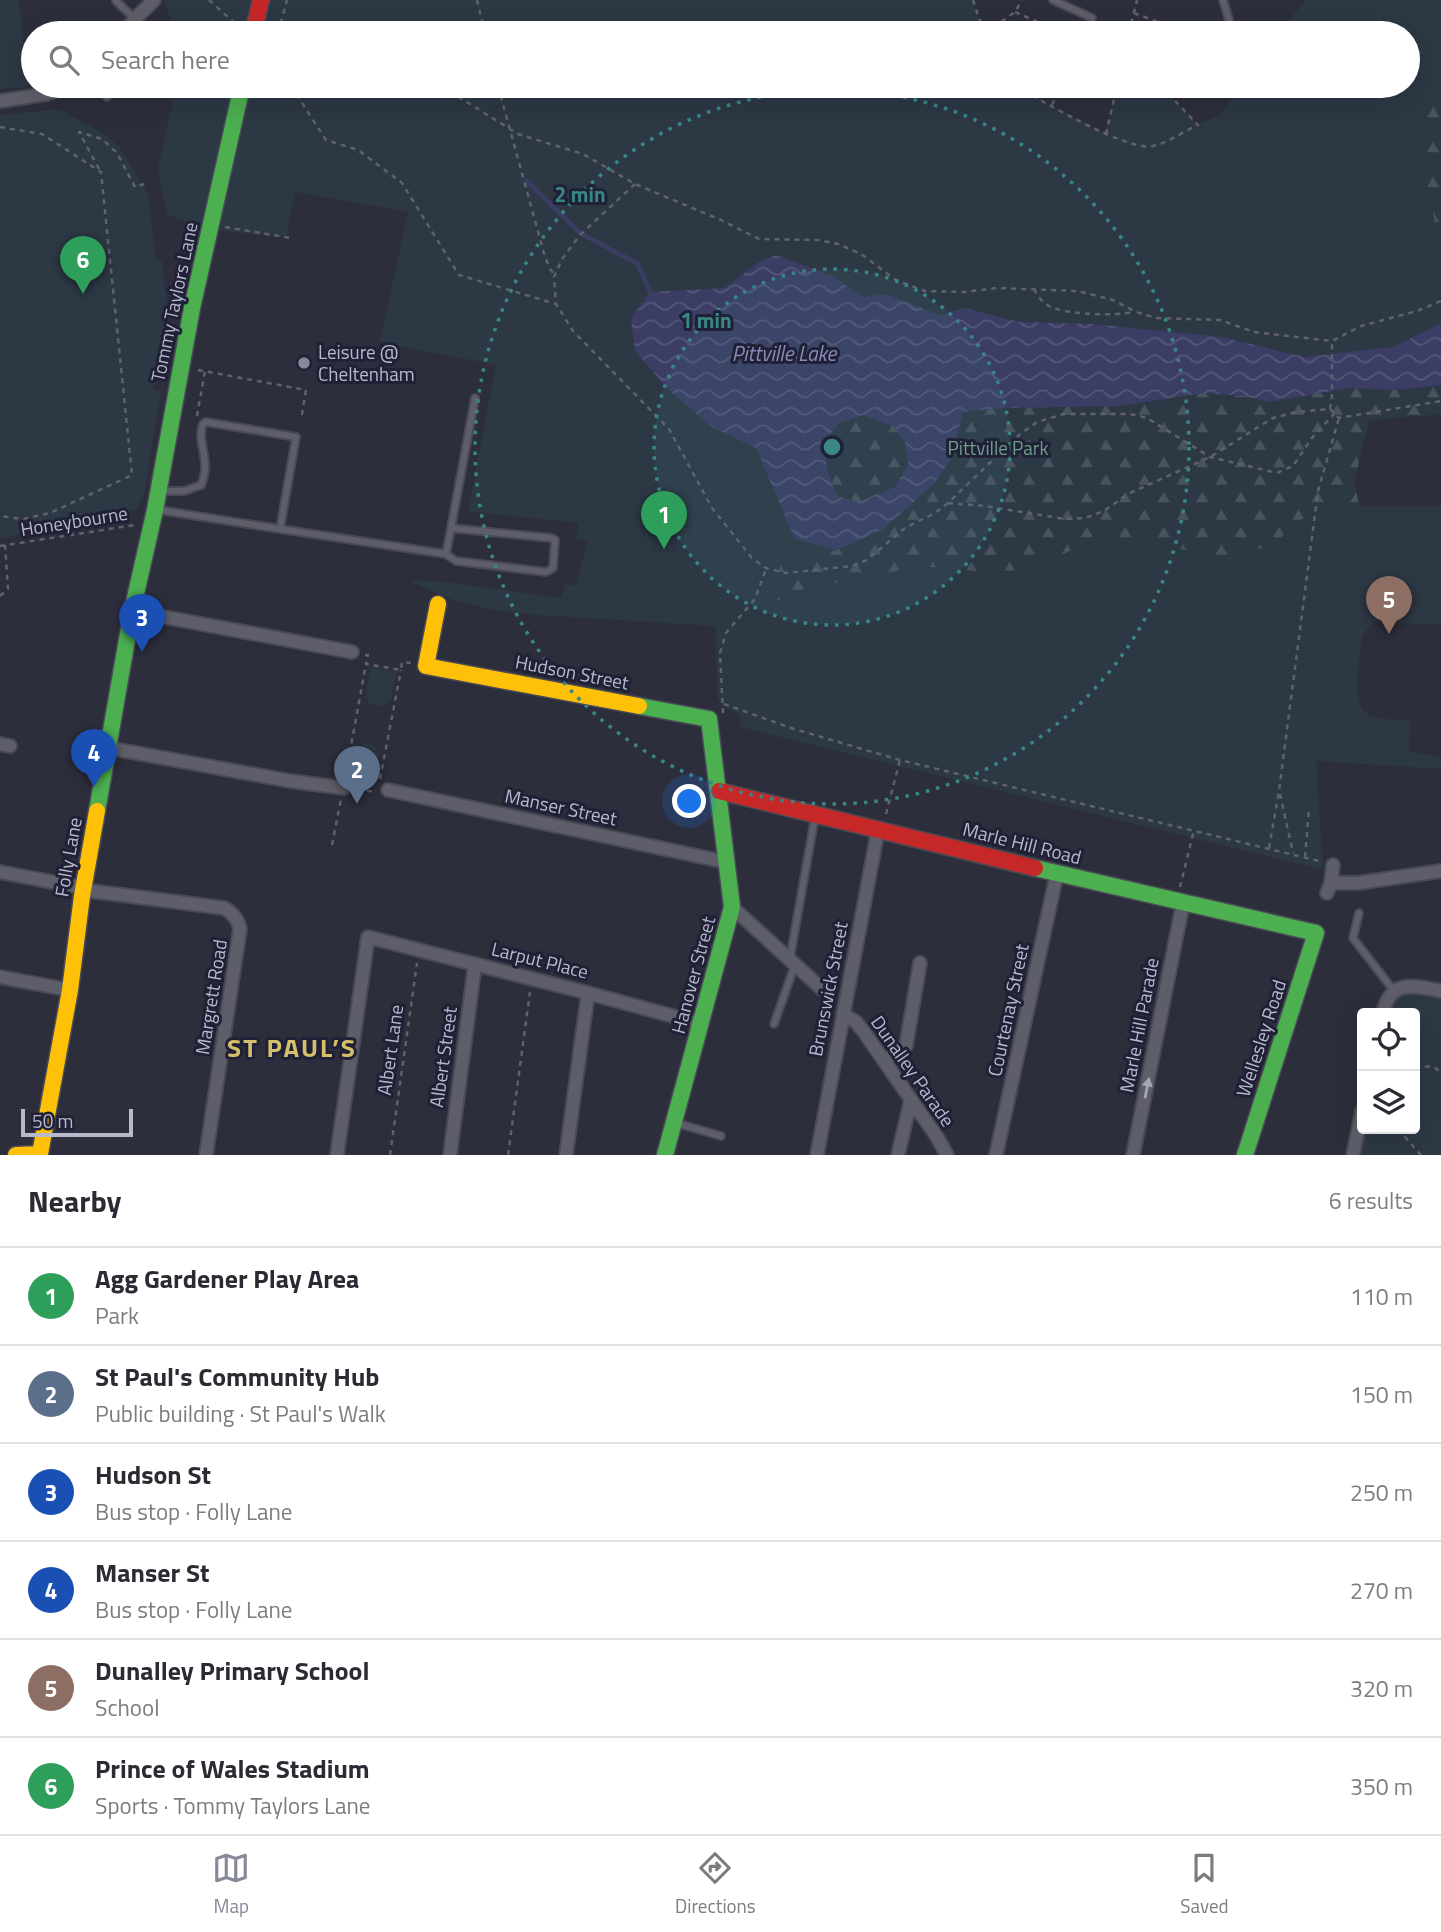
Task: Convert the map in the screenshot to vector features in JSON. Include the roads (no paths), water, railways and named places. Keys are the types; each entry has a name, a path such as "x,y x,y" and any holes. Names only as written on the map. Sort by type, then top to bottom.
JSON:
{"street":[{"path":"135,19 155,0"},
{"path":"256,21 261,0"},
{"path":"0,101 24,98"},
{"name":"Tommy Taylors Lane","path":"151,527 192,308 239,98"},
{"name":"Folly Lane","path":"44,1154 108,748 132,611 151,527"},
{"name":"Hudson Street","path":"438,604 426,666 709,719"},
{"path":"132,611 352,652"},
{"name":"Hanover Street","path":"665,1155 732,907 709,719"},
{"path":"108,748 290,781 344,788"},
{"name":"Manser Street","path":"388,790 726,862"},
{"name":"Marle Hill Road","path":"719,791 1316,933"},
{"name":"Brunswick Street","path":"817,1155 880,830"},
{"path":"1328,864 1329,888 1441,871"},
{"path":"0,872 84,889"},
{"name":"Courtenay Street","path":"996,1155 1057,873"},
{"name":"Margrett Road","path":"84,889 224,908 230,911 238,922 240,929 206,1155"},
{"name":"Marle Hill Parade","path":"1133,1155 1183,903"},
{"path":"732,907 822,989"},
{"name":"Wellesley Road","path":"1245,1155 1316,933"},
{"name":"Larput Place","path":"337,1155 368,937 702,1024"},
{"path":"884,1061 906,1046 920,963"},
{"name":"Albert Street","path":"450,1155 475,964"},
{"path":"0,977 70,990"},
{"path":"1384,1008 1394,991 1411,986 1441,991"},
{"path":"566,1155 588,993"},
{"name":"Dunalley Parade","path":"843,1014 856,1022 947,1155"},
{"path":"898,1155 911,1099"},
{"path":"1353,1155 1357,1134"},
{"path":"16,1155 44,1154"}],"lane":[{"path":"1053,0 1092,18"},
{"path":"1223,0 1229,21"},
{"path":"116,1 135,19"},
{"path":"446,554 475,398"},
{"path":"158,491 184,491 201,485 206,458 200,432 206,422 296,438 280,529"},
{"path":"155,510 446,554 456,561 546,572 553,568 557,545 551,538 451,528"},
{"path":"774,1024 792,962 815,814"},
{"path":"1359,913 1353,938 1394,991"},
{"path":"674,1122 721,1136"}],"water":[{"name":"Pittville Lake","path":"776,255 833,276 862,297 885,294 941,315 964,308 1019,322 1091,324 1222,337 1304,357 1393,347 1441,323 1441,385 1396,390 1350,388 1268,402 1244,396 1202,393 1120,406 1003,408 963,412 951,459 935,483 882,530 837,550 795,539 756,448 710,426 666,387 635,351 631,318 650,292 725,288 759,262","holes":["863,415 893,426 905,442 908,464 895,487 857,502 838,496 827,469 825,441 838,424"]}],"waterway":[{"path":"527,181 580,233 638,264 650,292"}],"place":[{"name":"Prince of Wales Stadium","path":"83,294"},
{"name":"Leisure @ Cheltenham","path":"304,363"},
{"name":"Agg Gardener Play Area","path":"664,549"},
{"name":"Dunalley Primary School","path":"1389,634"},
{"name":"Hudson St","path":"142,652"},
{"name":"Manser St","path":"94,787"},
{"name":"St Paul's Community Hub","path":"357,804"}],"district":[{"name":"ST PAUL’S","path":"292,1048"}],"park label":[{"name":"Pittville Park","path":"998,448"}]}
